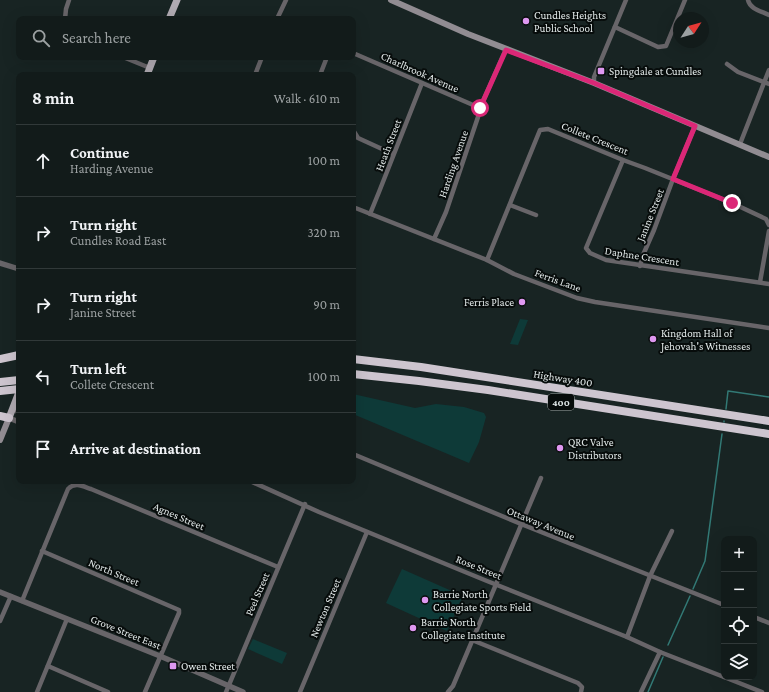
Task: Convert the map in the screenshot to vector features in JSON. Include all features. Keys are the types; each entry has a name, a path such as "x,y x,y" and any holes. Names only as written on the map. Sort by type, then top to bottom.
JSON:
{"highway":[{"path":"0,358 16,355"},
{"name":"Highway 400","path":"356,359 421,367 769,421"},
{"name":"400","path":"356,374 488,390 769,434"},
{"path":"0,382 16,380"},
{"path":"0,391 16,390"},
{"path":"0,416 9,418"}],"main road":[{"path":"170,16 177,0"},
{"path":"391,0 506,50 594,83 769,157"},
{"path":"148,72 153,60"},
{"path":"0,440 16,399"}],"street":[{"path":"65,16 69,0"},
{"path":"278,16 286,0"},
{"path":"594,83 594,77 626,0"},
{"path":"615,28 658,47 666,46 685,0"},
{"path":"748,0 749,5 753,8 769,15"},
{"name":"Harding Avenue","path":"434,239 448,204 480,108 506,50"},
{"name":"Charlbrook Avenue","path":"356,54 480,108"},
{"path":"131,60 150,68"},
{"path":"256,72 261,60"},
{"path":"321,72 326,60"},
{"path":"727,64 738,72 767,83"},
{"path":"740,144 767,83 769,70"},
{"name":"Heath Street","path":"370,214 422,83"},
{"name":"Janine Street","path":"640,266 643,255 695,126"},
{"name":"Collete Crescent","path":"487,260 540,130 548,129 732,203 766,219 769,225"},
{"path":"356,135 358,138 393,154"},
{"name":"Daphne Crescent","path":"623,160 586,248 590,253 596,257 606,260 640,266 769,284"},
{"path":"510,205 536,215"},
{"name":"Ferris Lane","path":"356,208 487,260 514,274 577,298 769,328"},
{"path":"760,282 769,231"},
{"path":"0,263 16,268"},
{"path":"14,405 16,409"},
{"path":"9,418 16,421"},
{"name":"Ottaway Avenue","path":"356,455 521,524 721,604"},
{"path":"448,692 453,686 540,478"},
{"name":"Rose Street","path":"257,484 367,532 495,585 721,676"},
{"name":"Agnes Street","path":"42,551 68,489 73,485 77,485 91,489 278,567"},
{"name":"Peel Street","path":"226,692 305,504"},
{"path":"627,637 650,576 672,531"},
{"name":"Newton Street","path":"300,692 367,532"},
{"path":"22,602 42,551"},
{"name":"North Street","path":"42,551 179,610 160,656"},
{"name":"Grove Street East","path":"0,592 160,656 243,692"},
{"path":"0,621 10,596"},
{"path":"757,618 769,623"},
{"path":"37,692 67,619"},
{"path":"472,640 578,683 582,687 581,692"},
{"path":"641,692 660,652"},
{"path":"145,692 160,656"},
{"path":"48,666 108,692"},
{"name":"Rose Street","path":"732,680 762,692"}],"shaded area":[{"path":"520,319 528,320 518,345 510,344"},
{"path":"356,395 415,408 436,404 464,407 484,413 486,417 479,442 469,463 356,415"},
{"name":"Barrie North Collegiate Sports Field","path":"402,569 463,596 447,631 386,603"},
{"path":"253,639 287,653 282,664 248,649"}],"waterway":[{"path":"726,409 728,391 769,397"},
{"path":"693,589 705,561 722,434"},
{"path":"668,645 690,596"},
{"path":"648,692 663,657"}],"place":[{"name":"Cundles Heights Public School","path":"526,21"},
{"name":"Spingdale at Cundles","path":"601,71"},
{"name":"Ferris Place","path":"522,302"},
{"name":"Kingdom Hall of Jehovah's Witnesses","path":"653,339"},
{"name":"QRC Valve Distributors","path":"560,448"},
{"name":"Barrie North Collegiate Sports Field","path":"425,600"},
{"name":"Barrie North Collegiate Institute","path":"413,628"},
{"name":"Owen Street","path":"173,666"}],"route":[{"path":"480,108 506,50 594,83 695,126 673,179 732,203"}]}
